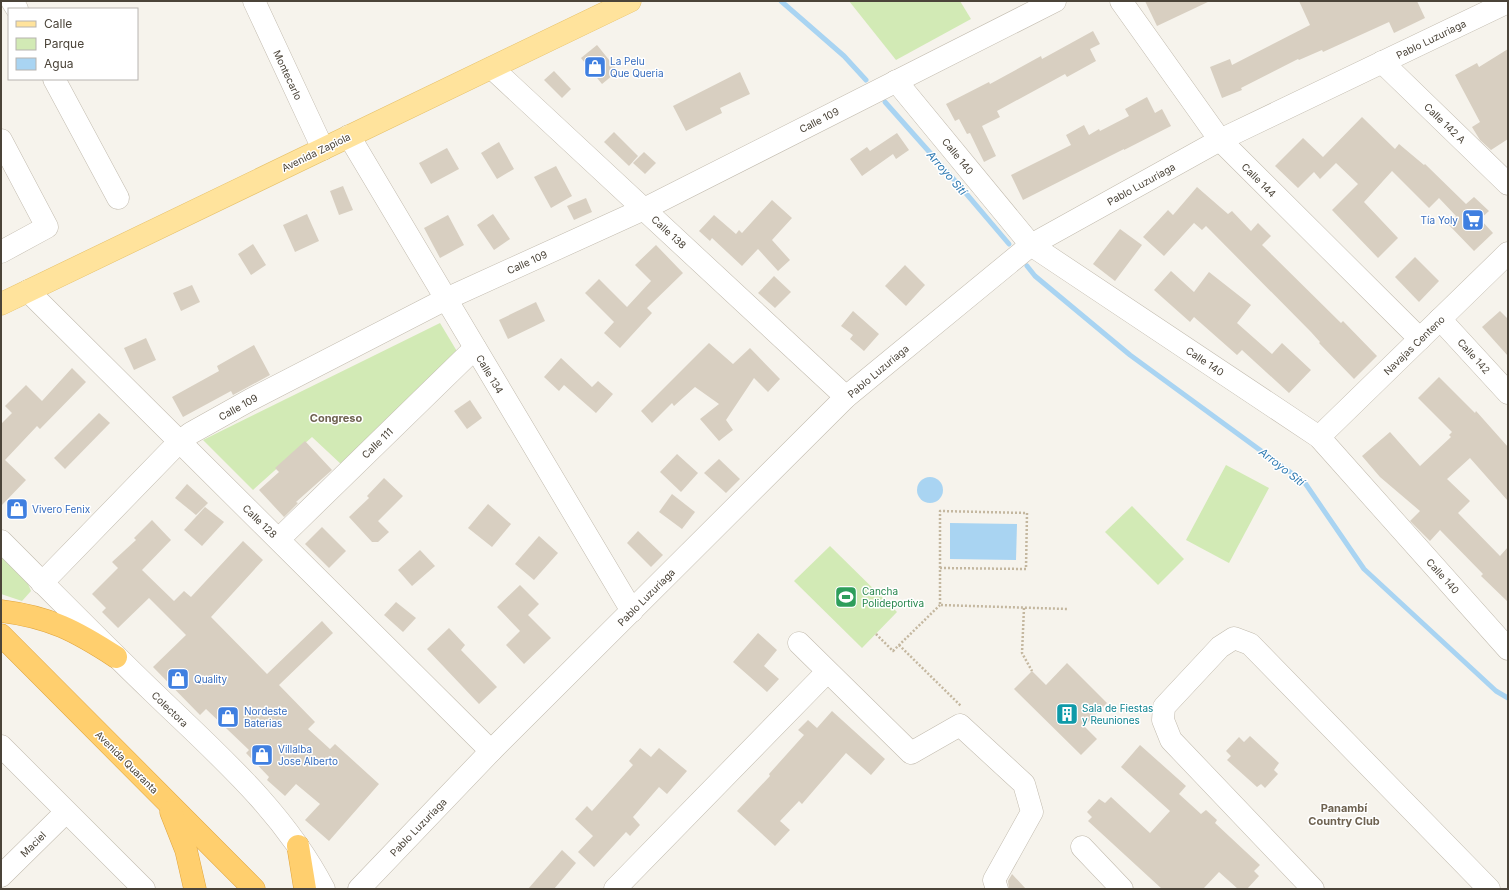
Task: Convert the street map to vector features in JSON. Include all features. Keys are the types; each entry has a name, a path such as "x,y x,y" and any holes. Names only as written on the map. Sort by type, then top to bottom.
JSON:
{"highway":[{"path":"1,610 45,619 82,635 116,657"},
{"name":"Avenida Quaranta","path":"1,635 11,651 168,803 254,889"},
{"path":"168,803 186,850 195,889"},
{"path":"298,846 305,889"}],"main road":[{"name":"Avenida Zapiola","path":"1,304 630,1"}],"street":[{"name":"Montecarlo","path":"254,1 323,149"},
{"name":"Calle 109","path":"42,583 179,442 191,433 250,400 446,299 644,209 1055,1"},
{"name":"Calle 144","path":"1121,1 1220,140 1420,339"},
{"name":"Pablo Luzuriaga","path":"359,889 491,751 846,397 1031,245 1220,140 1508,2"},
{"name":"Calle 142 A","path":"1382,62 1508,184"},
{"name":"Calle 138","path":"492,68 846,397"},
{"path":"55,80 118,198"},
{"name":"Calle 140","path":"896,81 1031,245 1319,437 1508,649"},
{"name":"Calle 134","path":"349,136 632,611"},
{"path":"1,140 47,227 1,252"},
{"name":"Navajas Centeno","path":"1319,437 1508,254"},
{"name":"Calle 128","path":"28,290 491,751"},
{"name":"Calle 142","path":"1440,319 1508,393"},
{"name":"Calle 111","path":"278,539 475,348"},
{"name":"Colectora","path":"1,541 116,657 248,784 275,814 298,846 324,889"},
{"path":"1313,889 1172,740 1164,720 1164,707 1220,647 1234,638 1250,644 1489,889"},
{"path":"799,643 911,753 960,725 1024,784 1032,812 994,880 997,889"},
{"path":"615,889 828,672"},
{"path":"1,746 144,889"},
{"name":"Maciel","path":"1,876 66,812"},
{"path":"1082,847 1122,889"}],"path":[{"path":"876,634 893,651 940,605 940,568 940,510 1027,513 1026,569 940,568"},
{"path":"940,605 1068,609"},
{"path":"1024,608 1022,653 1032,671"},
{"path":"899,645 968,712 960,725"}],"green space":[{"path":"849,1 960,1 971,19 896,60"},
{"path":"440,323 458,353 343,466 312,437 253,490 203,440"},
{"path":"1226,465 1269,488 1229,563 1186,540"},
{"path":"1132,506 1184,559 1158,585 1105,532"},
{"name":"Cancha Polideportiva","path":"830,546 897,612 862,648 794,581"},
{"path":"1,554 26,579 31,591 22,601 1,594"}],"water":[{"path":"930,477 939,481 943,490 939,499 930,503 921,499 917,490 921,481"},
{"path":"950,523 1017,524 1016,560 950,559"}],"building":[{"path":"1145,1 1210,1 1157,26"},
{"path":"1299,1 1417,1 1425,18 1394,33 1389,22 1323,52 1322,50 1299,60 1298,59 1241,88 1242,90 1222,98 1210,67 1230,59 1232,65 1310,25"},
{"path":"1093,31 1100,44 1090,49 1096,61 1067,77 1065,74 997,111 1000,117 982,126 996,156 984,162 970,133 967,134 959,119 955,121 946,104 989,82 990,84 1041,56 1042,59"},
{"path":"597,45 618,71 602,84 581,58"},
{"path":"1508,49 1508,139 1491,150 1480,140 1472,127 1480,122 1455,75 1477,63 1479,67"},
{"path":"554,71 571,89 562,98 544,80"},
{"path":"740,72 750,94 720,108 722,113 686,131 673,106"},
{"path":"1147,97 1155,113 1162,109 1171,126 1023,200 1011,175 1071,145 1066,135 1084,125 1089,135 1129,116 1125,109"},
{"path":"1362,117 1395,149 1399,144 1424,165 1425,164 1466,204 1474,197 1489,211 1480,219 1493,233 1474,251 1448,224 1456,216 1439,198 1429,208 1392,171 1364,202 1398,238 1378,258 1332,210 1358,184 1336,163 1320,179 1314,172 1298,188 1275,166 1303,138 1323,157"},
{"path":"614,132 638,156 629,166 604,142"},
{"path":"897,133 909,150 896,159 893,154 862,176 850,159 867,147 870,151"},
{"path":"499,142 514,169 497,179 481,153"},
{"path":"447,148 459,169 431,184 419,163"},
{"path":"644,152 656,163 645,174 633,163"},
{"path":"556,166 572,196 551,208 534,177"},
{"path":"343,186 353,210 339,215 330,191"},
{"path":"1197,187 1228,214 1232,211 1251,231 1258,223 1271,236 1262,245 1341,323 1343,321 1377,356 1354,379 1319,343 1320,342 1311,332 1206,226 1202,230 1194,223 1164,256 1143,237 1168,210 1173,215"},
{"path":"586,198 592,212 574,220 567,206"},
{"path":"772,200 792,218 772,240 790,260 778,271 758,249 742,266 712,238 710,241 699,231 714,215 736,234 739,230 742,233"},
{"path":"307,214 319,241 295,252 283,225"},
{"path":"493,214 510,239 494,250 477,225"},
{"path":"448,215 464,245 440,258 424,228"},
{"path":"1120,229 1142,245 1115,281 1093,264"},
{"path":"253,244 266,265 251,275 238,254"},
{"path":"656,245 683,273 647,308 652,313 620,348 604,333 614,322 585,293 599,279 627,307 651,281 635,265"},
{"path":"1415,257 1439,281 1419,302 1395,277"},
{"path":"905,265 925,285 906,306 885,286"},
{"path":"1171,271 1194,292 1209,272 1251,305 1237,323 1272,354 1282,343 1311,370 1289,393 1242,350 1237,355 1194,317 1190,322 1154,290"},
{"path":"774,276 791,292 775,308 758,293"},
{"path":"192,285 200,302 181,311 173,293"},
{"path":"536,302 545,321 508,339 499,320"},
{"path":"853,311 879,334 864,351 850,339 853,335 841,326"},
{"path":"1500,311 1508,319 1508,356 1482,327"},
{"path":"146,338 156,360 134,370 124,348"},
{"path":"709,343 733,364 750,348 780,379 768,392 754,378 726,420 733,430 719,441 700,419 719,404 695,387 674,406 672,403 652,423 641,411"},
{"path":"254,345 270,375 233,395 231,391 183,417 172,397 219,371 217,366"},
{"path":"561,358 592,387 598,381 613,394 596,413 564,385 559,391 544,377"},
{"path":"72,368 86,382 40,429 37,426 5,460 26,480 1,506 1,424 12,413 5,406 26,385 42,401"},
{"path":"1439,377 1475,413 1476,411 1508,447 1508,501 1470,458 1447,479 1470,501 1458,513 1500,556 1508,547 1508,602 1481,576 1483,574 1440,530 1430,541 1410,521 1420,511 1380,477 1362,456 1390,432 1420,466 1451,437 1449,435 1452,432 1418,398"},
{"path":"470,400 482,418 467,429 454,411"},
{"path":"99,413 110,423 65,469 54,458"},
{"path":"305,441 332,470 296,502 298,503 284,517 259,490 279,472 275,468"},
{"path":"677,454 698,473 681,492 660,472"},
{"path":"719,459 740,479 726,493 704,473"},
{"path":"384,478 403,496 378,521 389,532 378,542 372,542 349,517 369,498 367,496"},
{"path":"187,484 208,503 196,515 175,498"},
{"path":"672,494 695,512 682,529 659,512"},
{"path":"488,504 511,524 492,547 468,528"},
{"path":"205,507 224,522 202,546 184,530"},
{"path":"152,520 171,540 142,570 174,601 184,591 191,597 243,541 263,560 211,617 267,674 322,621 333,633 279,685 315,722 308,729 330,749 335,744 379,784 329,841 305,820 320,804 296,784 285,796 267,780 269,777 246,753 249,750 206,709 200,715 153,667 186,635 149,598 118,628 102,612 106,608 92,594 118,568 112,562 136,540 134,538"},
{"path":"322,527 346,551 329,568 305,544"},
{"path":"638,531 663,555 651,567 627,543"},
{"path":"539,536 558,553 534,580 515,564"},
{"path":"420,550 435,566 412,586 398,570"},
{"path":"520,585 539,604 528,615 551,638 524,664 506,645 520,631 497,607"},
{"path":"396,602 416,618 403,632 384,615"},
{"path":"449,628 465,645 461,650 497,687 479,704 427,649"},
{"path":"758,633 777,650 764,666 779,679 767,692 733,662"},
{"name":"Sala de Fiestas y Reuniones","path":"1067,663 1107,703 1084,726 1097,739 1081,755 1014,689 1032,671 1046,685"},
{"path":"832,711 885,759 871,775 846,753 802,804 799,801 780,821 790,830 775,846 737,811 770,776 769,774 804,735 798,730 808,720 817,728"},
{"path":"1250,736 1279,763 1274,770 1278,774 1265,788 1261,784 1257,787 1227,760 1231,756 1226,751 1239,737 1244,742"},
{"path":"1140,745 1186,786 1179,794 1201,814 1206,810 1217,820 1215,823 1260,865 1254,871 1259,876 1247,889 1238,889 1219,872 1203,889 1162,889 1088,821 1092,817 1087,812 1099,799 1105,803 1111,797 1150,833 1170,811 1121,767"},
{"path":"640,748 651,757 659,748 687,771 667,794 659,787 633,817 640,825 630,836 626,832 594,867 578,852 593,836 575,819 587,806 592,811 633,765 629,761"},
{"path":"562,850 576,863 554,889 528,889"},
{"path":"1012,874 1026,889 1009,889 1008,881"}],"waterway":[{"name":"Arroyo Sití","path":"781,1 844,56 866,80"},
{"name":"Arroyo Sití","path":"885,102 1009,244"},
{"name":"Arroyo Sití","path":"1027,266 1035,276 1130,355 1305,483 1364,569 1496,691 1508,698"}],"place":[{"name":"La Pelu Que Queria","path":"595,67"},
{"name":"Tía Yoly","path":"1473,220"},
{"name":"Vivero Fenix","path":"17,509"},
{"name":"Cancha Polideportiva","path":"846,597"},
{"name":"Quality","path":"178,679"},
{"name":"Sala de Fiestas y Reuniones","path":"1067,714"},
{"name":"Nordeste Baterias","path":"228,717"},
{"name":"Villalba Jose Alberto","path":"262,755"}],"district":[{"name":"Congreso","path":"336,418"},
{"name":"Panambí Country Club","path":"1344,814"}]}
